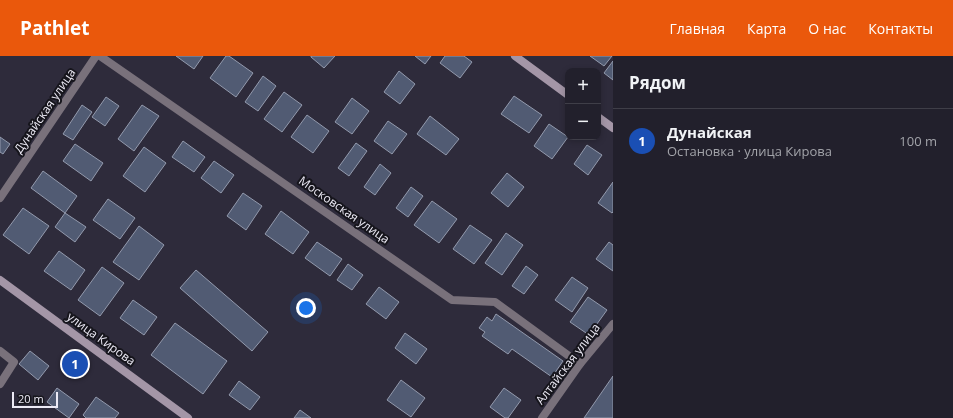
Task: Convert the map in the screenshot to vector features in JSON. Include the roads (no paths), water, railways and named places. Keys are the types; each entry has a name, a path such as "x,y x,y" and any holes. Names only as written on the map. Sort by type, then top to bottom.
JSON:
{"main road":[{"path":"515,56 565,93"},
{"path":"601,119 613,128"},
{"name":"улица Кирова","path":"0,280 188,418"}],"street":[{"name":"Дунайская улица","path":"0,198 96,56"},
{"name":"Московская улица","path":"100,56 452,300 495,302 580,364"},
{"name":"Алтайская улица","path":"542,418 580,364 613,324"},
{"path":"0,352 14,362 0,384"}],"place":[{"name":"Дунайская","path":"75,364"}]}
